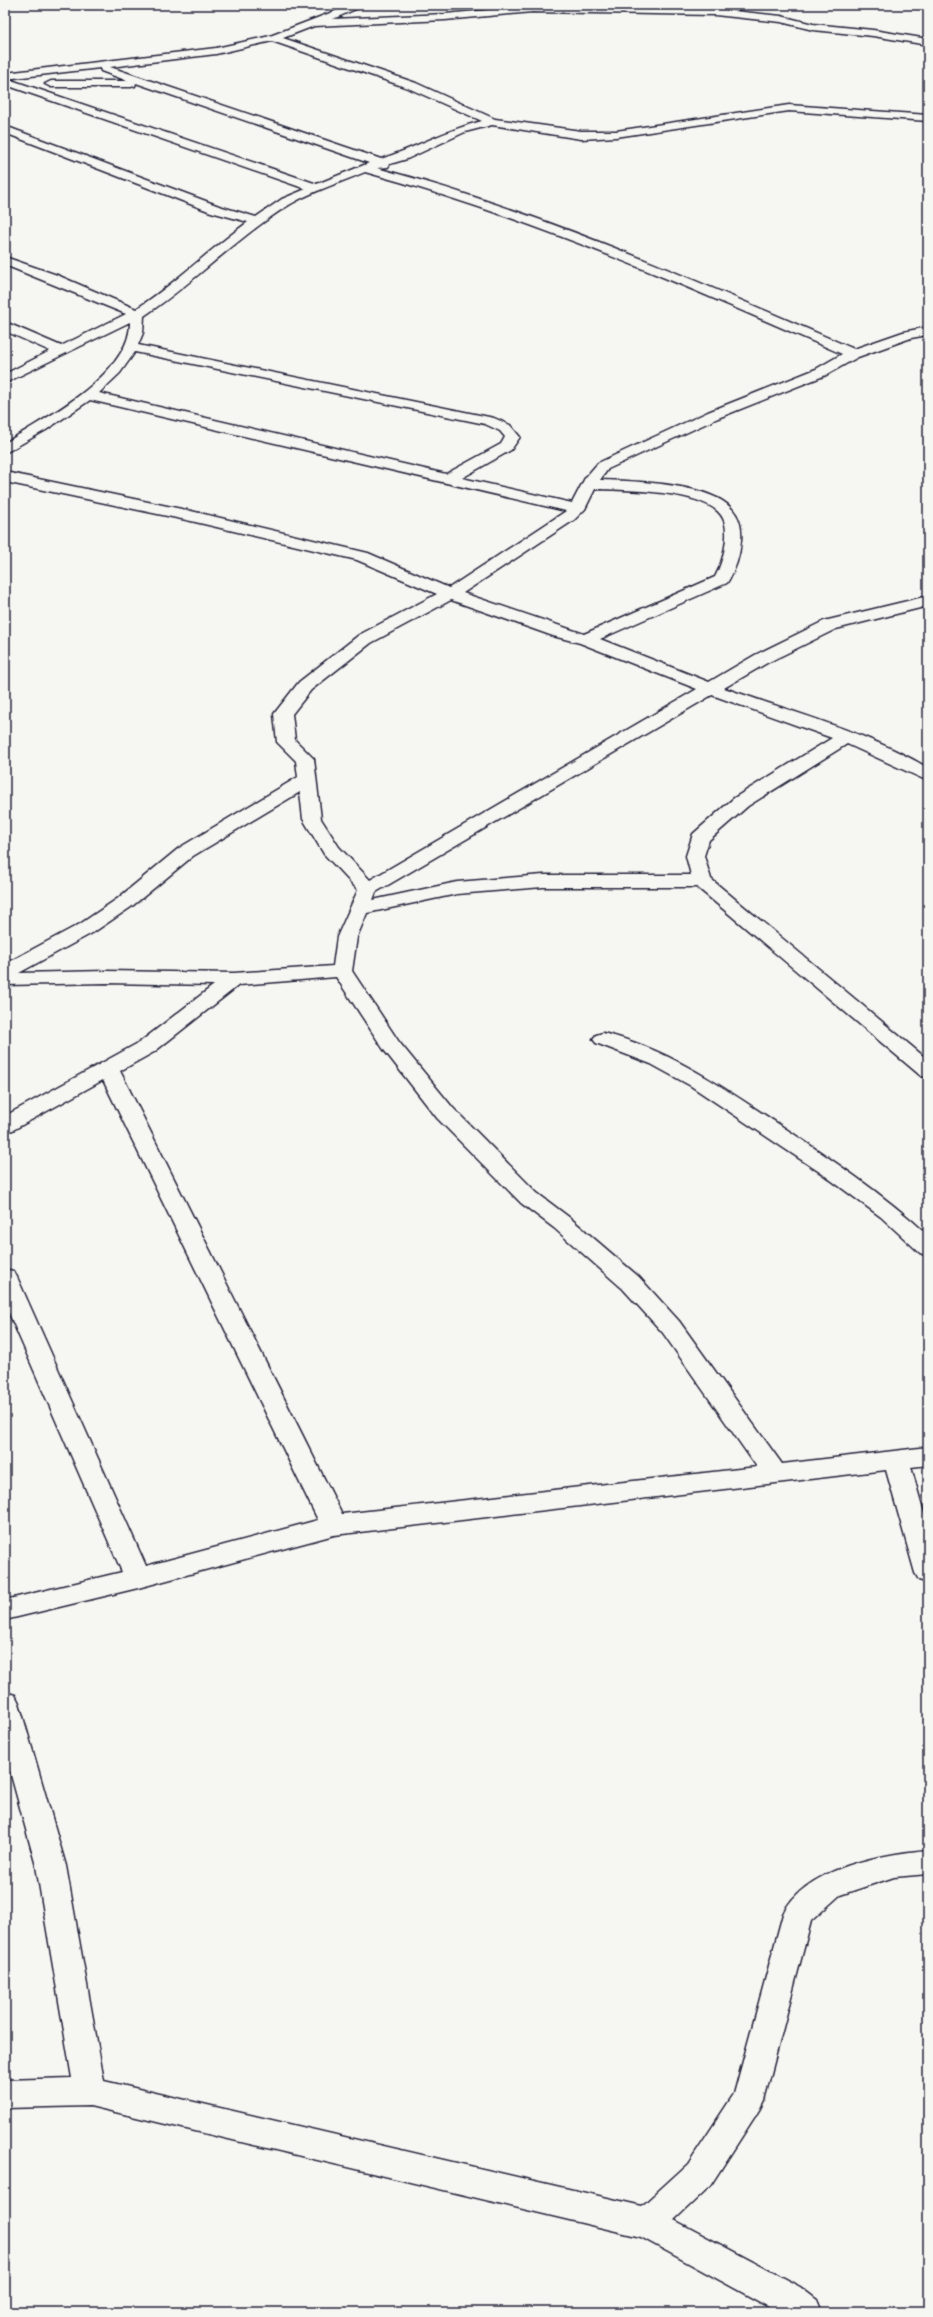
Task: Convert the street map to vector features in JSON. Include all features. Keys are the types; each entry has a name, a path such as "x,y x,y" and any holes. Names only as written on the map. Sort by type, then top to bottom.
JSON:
{"street":[{"path":"7,81 210,52 273,38 360,5"},
{"path":"313,23 445,17 532,9 700,11 781,19 813,27 873,33 928,42"},
{"path":"273,38 366,71 421,88 459,104 492,122 581,135 616,134 789,108 816,108 882,116 928,118"},
{"path":"98,67 384,164"},
{"path":"7,81 152,85"},
{"path":"7,81 316,188"},
{"path":"5,379 137,314 171,292 231,240 286,202 364,168 384,164 461,130 492,122"},
{"path":"5,129 215,209 257,221"},
{"path":"364,168 425,183 486,202 660,270 853,354"},
{"path":"5,261 52,278 137,314"},
{"path":"5,449 89,395 117,370 136,335 137,314"},
{"path":"5,326 61,351"},
{"path":"368,889 330,850 312,819 308,779 304,759 286,742 283,714 305,686 365,639 450,594 529,541 561,524 577,509 590,484 603,466 713,415 821,372 853,354 908,335 928,331"},
{"path":"130,347 489,420 505,428 513,437 506,447 448,479"},
{"path":"89,395 577,509"},
{"path":"5,477 191,516 362,556 450,594 559,632 586,639 709,688 846,737 910,765 928,776"},
{"path":"586,639 721,580 727,572 734,539 731,519 724,509 700,497 630,485 590,484"},
{"path":"774,1472 671,1327 631,1283 562,1223 528,1198 445,1113 391,1046 342,971 347,937 368,889 709,688 830,625 928,601"},
{"path":"846,737 741,802 700,838 695,856 702,881 748,918 928,1071"},
{"path":"5,972 87,928 124,902 186,852 308,779"},
{"path":"360,909 457,888 543,881 702,881"},
{"path":"5,979 106,977 234,979 342,971"},
{"path":"5,1125 147,1047 234,979"},
{"path":"602,1039 658,1059 699,1081 889,1212 928,1248"},
{"path":"108,1068 334,1525"},
{"path":"5,1277 138,1578"},
{"path":"5,1610 138,1578 334,1525 774,1472 928,1456"},
{"path":"896,1460 928,1573"},
{"path":"5,1703 51,1866 90,2092"},
{"path":"647,2223 700,2175 748,2100 798,1914 830,1885 894,1865 928,1862"},
{"path":"5,2094 90,2092 647,2223 788,2299 805,2312"}]}
